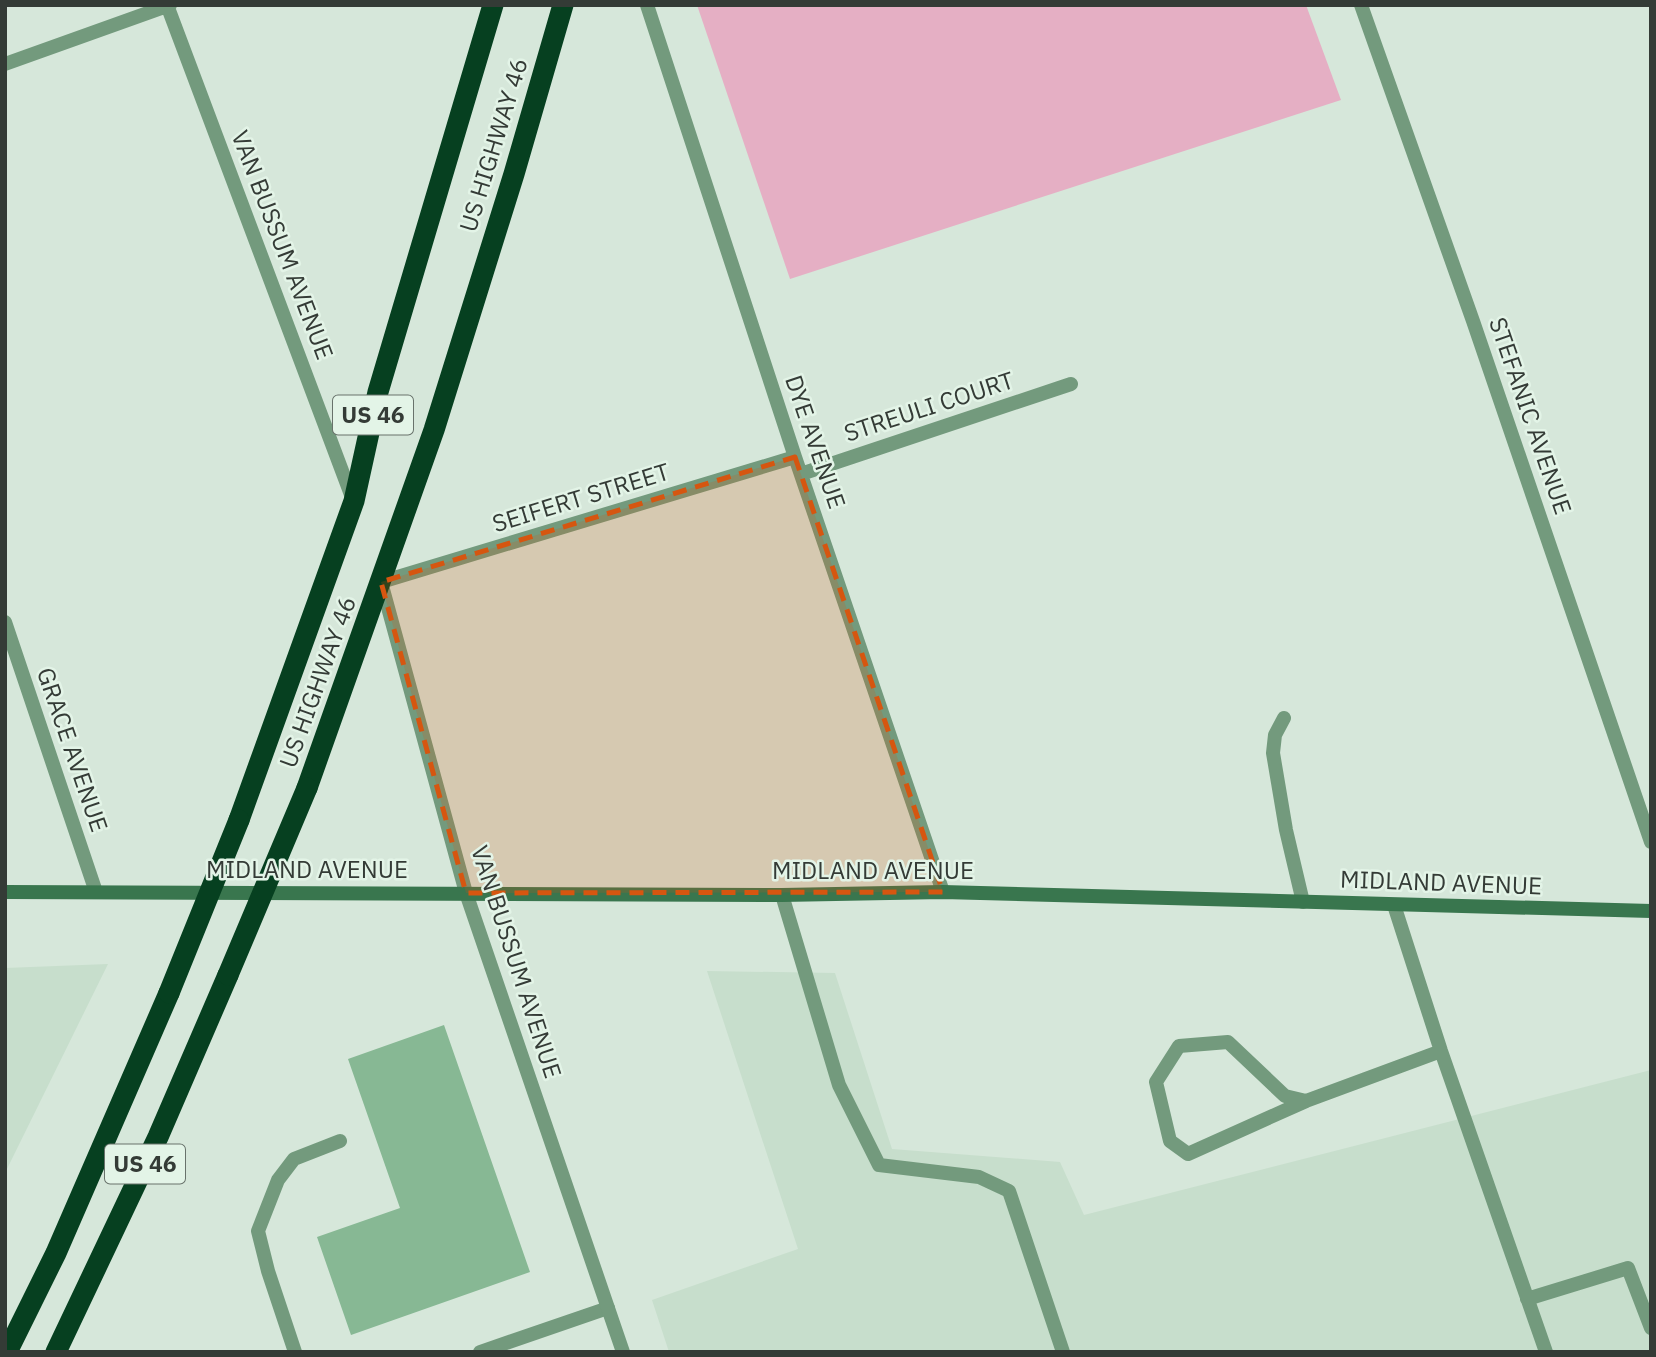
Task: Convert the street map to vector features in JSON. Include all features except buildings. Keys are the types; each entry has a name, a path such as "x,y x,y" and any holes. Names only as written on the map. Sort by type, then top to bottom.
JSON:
{"highway":[{"name":"US HIGHWAY 46","path":"8,1352 56,1253 169,993 239,820 354,501 378,392 493,5"},
{"name":"US HIGHWAY 46","path":"56,1352 158,1137 307,788 434,429 563,5"}],"street":[{"name":"DYE AVENUE","path":"648,5 795,457 943,892"},
{"name":"STEFANIC AVENUE","path":"1361,5 1478,334 1651,842"},
{"name":"VAN BUSSUM AVENUE","path":"168,6 354,501"},
{"path":"5,64 168,6"},
{"name":"STREULI COURT","path":"801,474 1071,384"},
{"name":"SEIFERT STREET","path":"381,582 795,457"},
{"name":"VAN BUSSUM AVENUE","path":"381,582 466,893 623,1352"},
{"name":"GRACE AVENUE","path":"5,622 96,892"},
{"path":"1284,719 1275,735 1273,753 1286,830 1303,902"},
{"name":"MIDLAND AVENUE","path":"5,892 782,895 943,892 1651,911"},
{"path":"782,895 839,1085 880,1165 979,1177 1009,1191 1063,1352"},
{"path":"1394,905 1441,1051 1546,1352"},
{"path":"1306,1101 1285,1096 1228,1042 1179,1046 1156,1083 1170,1141 1188,1154 1306,1101 1441,1051"},
{"path":"295,1352 268,1272 258,1231 278,1180 294,1159 340,1141"},
{"path":"1527,1299 1628,1268 1651,1328"},
{"path":"480,1352 608,1308"}],"highlighted area":[{"path":"795,457 943,892 466,893 381,582"}],"shaded area":[{"path":"697,5 1306,5 1341,100 790,279"},
{"path":"108,964 5,1173 5,968"},
{"path":"707,971 835,973 892,1149 1060,1162 1084,1215 1651,1070 1651,1352 669,1352 652,1300 798,1249"}]}
